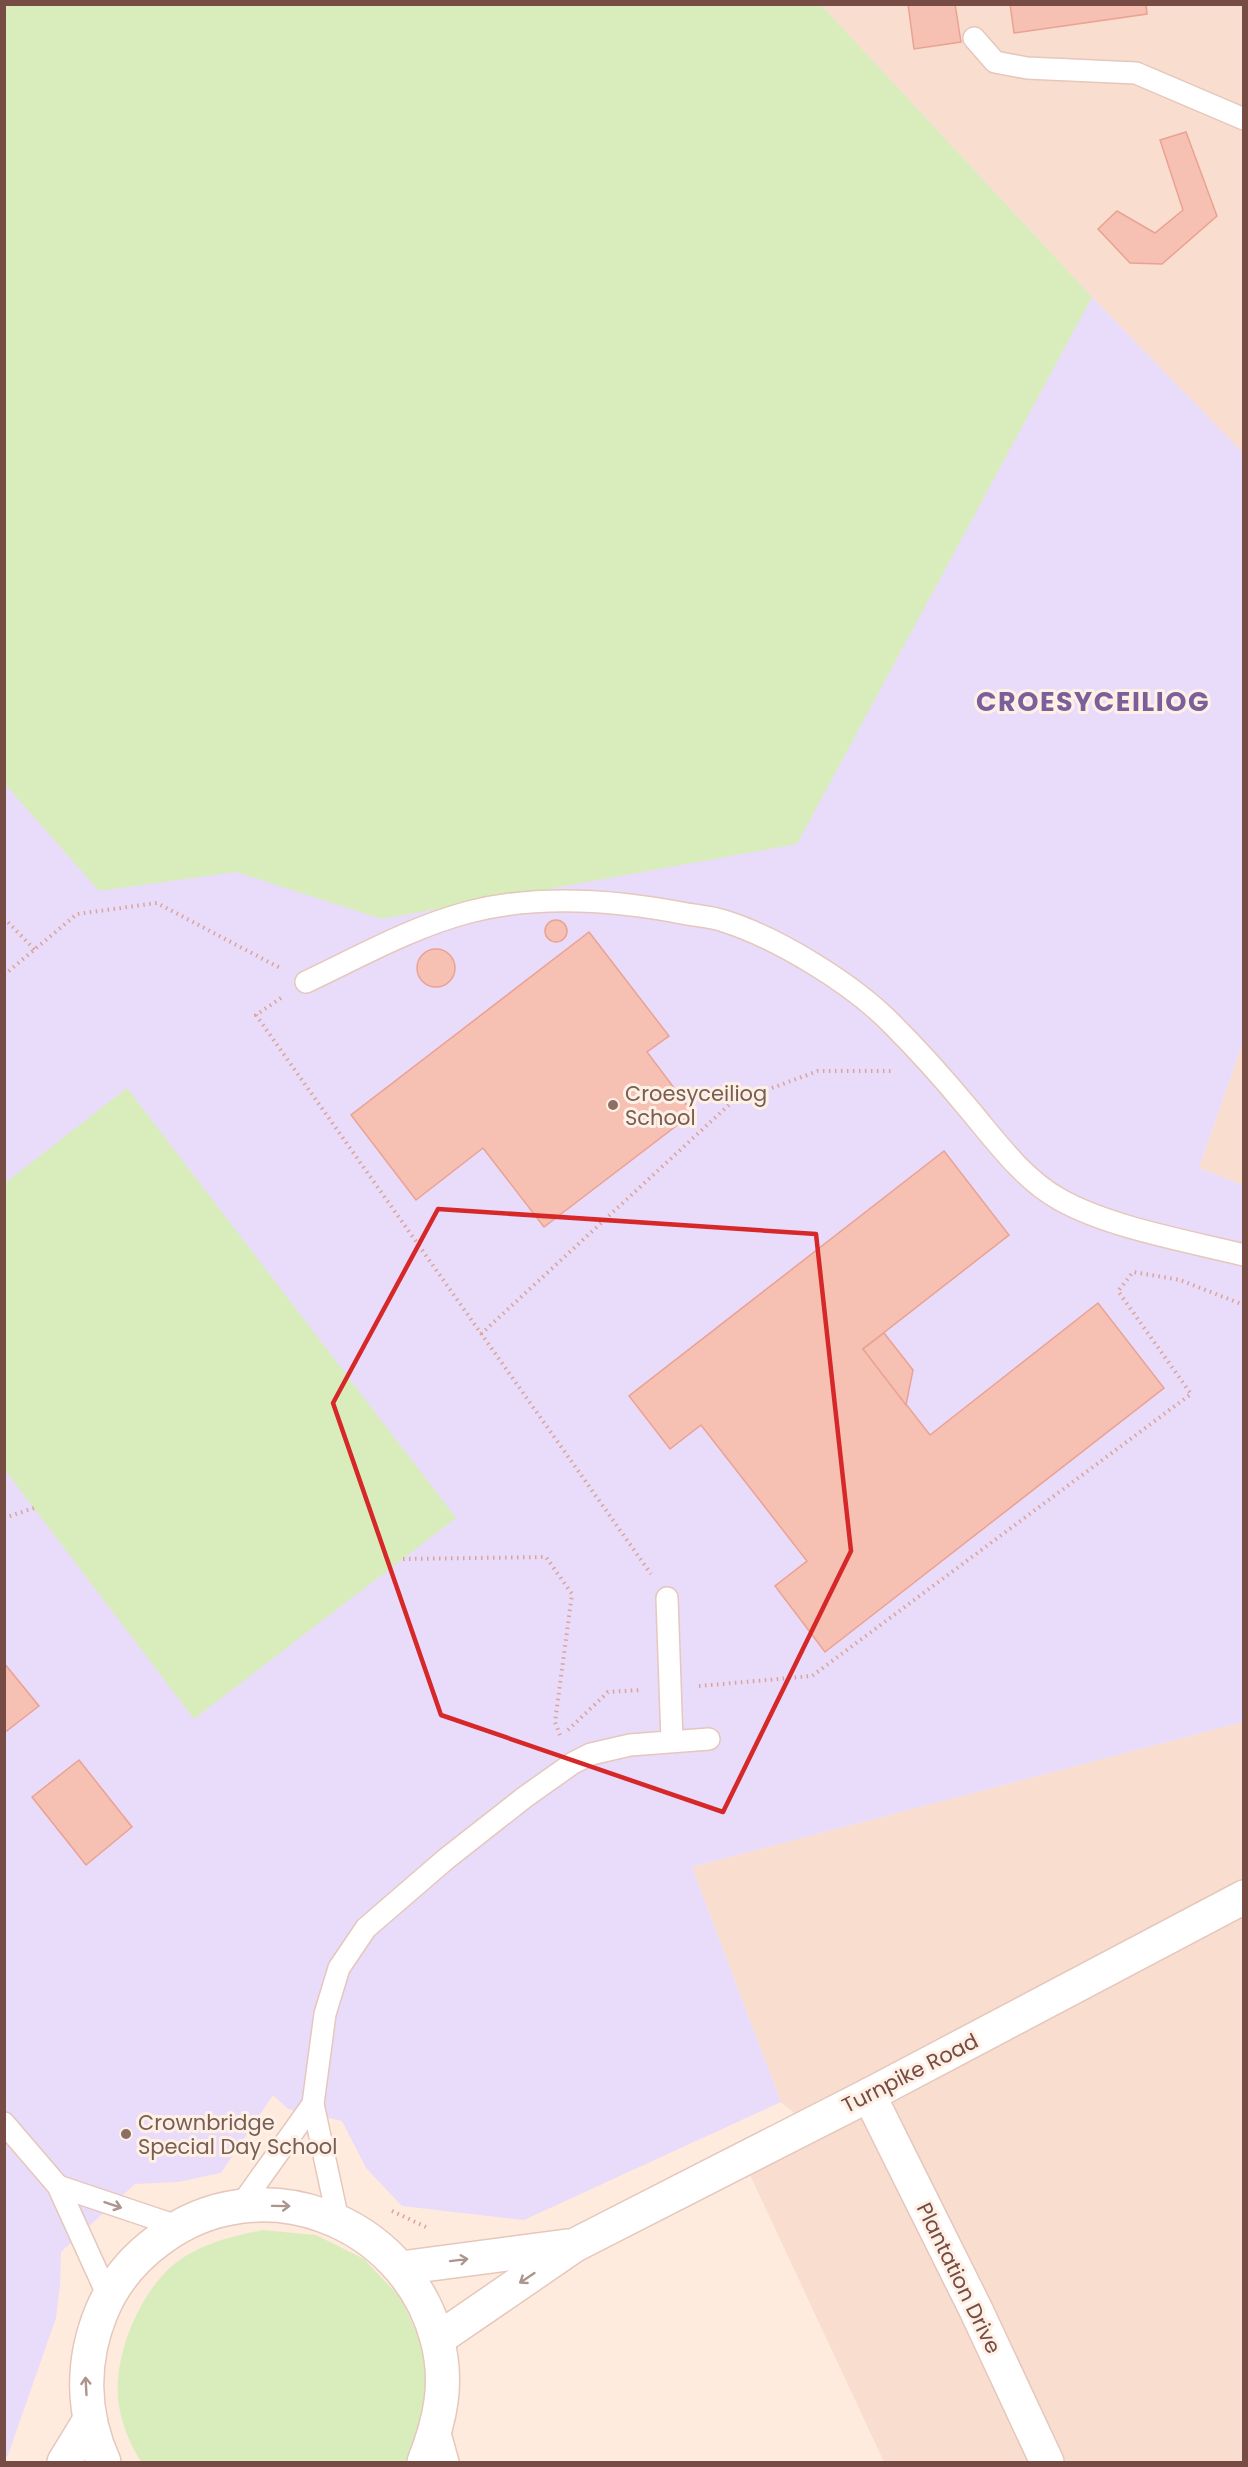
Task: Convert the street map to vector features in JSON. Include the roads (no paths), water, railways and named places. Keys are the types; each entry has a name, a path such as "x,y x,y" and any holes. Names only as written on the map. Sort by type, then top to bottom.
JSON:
{"street":[{"name":"Turnpike Road","path":"438,2339 575,2245 869,2095 1244,1897"},
{"name":"Plantation Drive","path":"869,2095 976,2310 1047,2463"},
{"path":"104,2463 89,2421 85,2378 92,2336 108,2296 137,2256 177,2226 207,2213 241,2205 290,2206 338,2220 372,2240 401,2268 423,2301 438,2339 443,2382 438,2425 424,2463"},
{"name":"Turnpike Road","path":"401,2268 575,2245"},
{"path":"64,2463 89,2421"}],"lane":[{"path":"974,38 995,62 1027,68 1136,73 1244,119"},
{"path":"306,982 423,926 470,912 541,900 611,903 662,909 724,921 780,945 836,980 884,1015 1014,1161 1034,1182 1058,1198 1085,1211 1141,1229 1244,1255"},
{"path":"667,1598 672,1741"},
{"path":"338,2220 313,2104 325,2014 339,1968 366,1928 446,1859 525,1797 573,1763 610,1748 709,1739"},
{"path":"241,2205 313,2104"},
{"path":"4,2123 58,2186 108,2296"},
{"path":"58,2186 177,2226"},
{"path":"438,2425 448,2463"}],"place":[{"name":"Croesyceiliog School","path":"613,1105"},
{"name":"Crownbridge Special Day School","path":"126,2134"}],"district":[{"name":"CROESYCEILIOG","path":"1093,701"}]}
